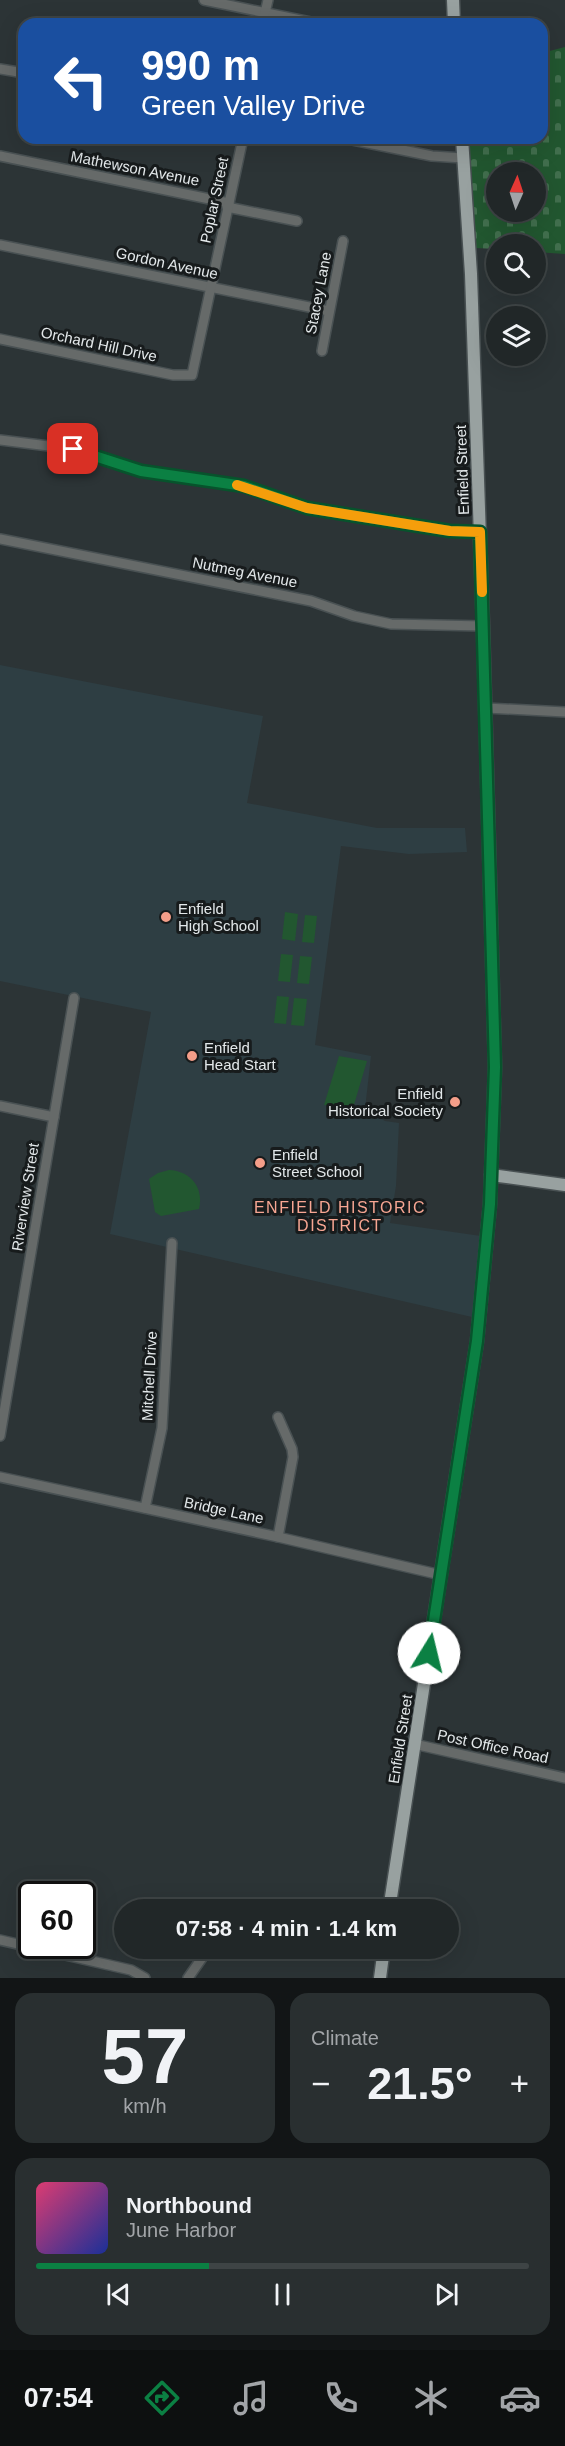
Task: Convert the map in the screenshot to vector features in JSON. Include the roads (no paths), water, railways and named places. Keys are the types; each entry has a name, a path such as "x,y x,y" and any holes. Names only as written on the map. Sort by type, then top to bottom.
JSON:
{"main road":[{"path":"453,0 454,18"},
{"name":"Enfield Street","path":"391,1899 478,1332 487,1250 491,1175 495,1067 486,708 471,274 462,144"},
{"path":"491,1175 565,1185"},
{"path":"380,1978 383,1959"}],"street":[{"path":"204,0 291,18"},
{"path":"266,13 268,0"},
{"path":"0,69 18,72"},
{"name":"Poplar Street","path":"192,375 242,144"},
{"path":"373,144 432,156 463,158"},
{"name":"Mathewson Avenue","path":"0,156 297,221"},
{"name":"Stacey Lane","path":"322,351 343,241"},
{"name":"Gordon Avenue","path":"0,245 329,311"},
{"name":"Orchard Hill Drive","path":"0,339 173,375 192,375"},
{"path":"0,440 73,449 141,471 244,486 307,508 450,531 480,532"},
{"name":"Nutmeg Avenue","path":"0,539 311,601 354,616 391,624 483,626"},
{"path":"486,708 565,712"},
{"name":"Riverview Street","path":"0,1436 74,998"},
{"path":"0,1106 54,1117"},
{"name":"Mitchell Drive","path":"145,1508 162,1428 172,1244"},
{"path":"278,1417 292,1449 293,1457 278,1537"},
{"name":"Bridge Lane","path":"0,1477 441,1575"},
{"name":"Post Office Road","path":"414,1744 565,1778"},
{"path":"0,1940 132,1970 145,1978"},
{"path":"188,1978 201,1959"}],"place":[{"name":"Enfield High School","path":"166,917"},
{"name":"Enfield Head Start","path":"192,1056"},
{"name":"Enfield Historical Society","path":"455,1102"},
{"name":"Enfield Street School","path":"260,1163"}],"district":[{"name":"ENFIELD HISTORIC DISTRICT","path":"340,1216"}]}
